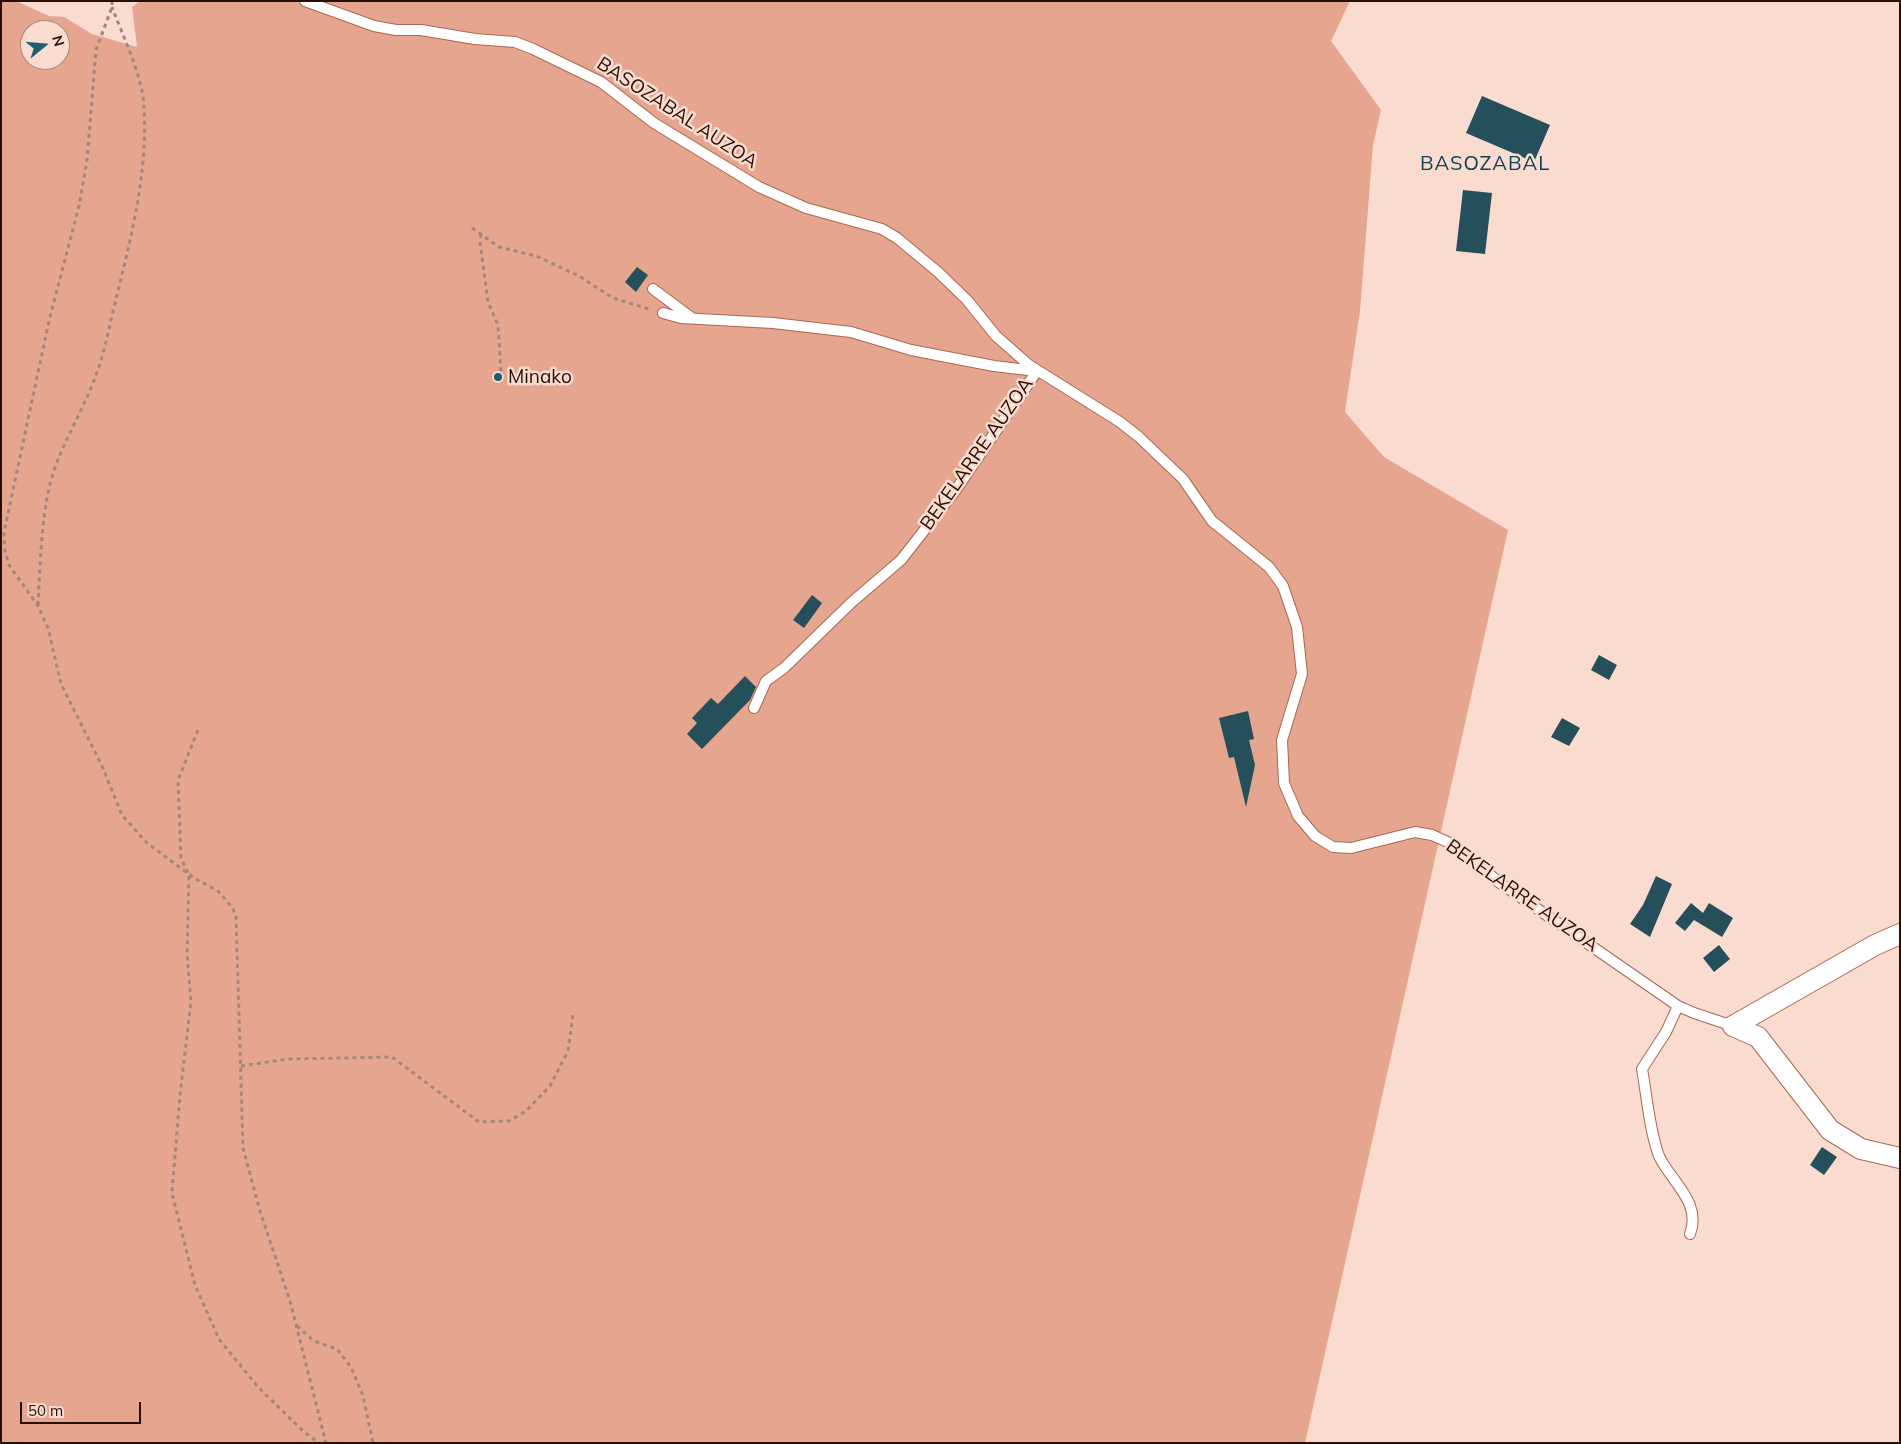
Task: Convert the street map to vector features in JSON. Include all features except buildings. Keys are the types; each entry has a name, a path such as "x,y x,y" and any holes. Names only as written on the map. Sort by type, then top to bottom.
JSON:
{"street":[{"path":"1733,1026 1875,945 1900,934"},
{"name":"BEKELARRE AUZOA","path":"1733,1026 1758,1037 1830,1130 1861,1150 1900,1158"}],"lane":[{"name":"BASOZABAL AUZOA","path":"305,1 374,26 396,30 421,30 474,39 515,42 565,62 601,82 654,123 759,187 806,208 882,229 897,238 938,272 967,300 996,336 1037,371"},
{"path":"654,289 692,318"},
{"path":"663,313 692,318 773,323 850,332 911,350 994,366 1037,371"},
{"name":"BEKELARRE AUZOA","path":"754,708 766,681 784,668 852,602 901,560 955,491 1037,371 1120,422 1139,437 1182,479 1212,521 1269,567 1283,586 1297,627 1302,674 1282,740 1284,783 1298,816 1315,836 1333,847 1351,848 1415,832 1432,835 1452,844 1500,883 1678,1006 1733,1026"},
{"path":"1678,1006 1666,1032 1642,1069 1660,1156 1686,1196 1694,1222 1690,1234"}],"path":[{"path":"38,606 41,554 49,489 61,449 98,369 124,265 144,152 144,106 135,70 112,7 112,1"},
{"path":"112,7 96,50 87,160 79,206 48,321 4,532 5,552 9,565 38,606 52,640 54,662 61,684 102,766 122,815 147,843 189,874 218,891 232,907 236,916 243,1148 296,1325 326,1443"},
{"path":"472,228 499,247 536,256 579,276 613,298 663,313"},
{"path":"482,234 480,242 488,302 498,325 501,373"},
{"path":"198,730 178,780 181,858 189,874 187,954 191,1002 180,1094 172,1193 195,1285 219,1339 258,1387 304,1432 319,1443"},
{"path":"241,1066 288,1059 392,1057 479,1122 509,1121 526,1111 550,1086 568,1050 573,1015"},
{"path":"296,1325 314,1341 337,1349 351,1367 363,1396 373,1443"}],"shaded area":[{"path":"1,1 16,1 49,16 64,17 69,20 20,20 20,70 70,70 70,21 92,34 137,47 132,7 140,1 1350,1 1331,41 1381,110 1373,145 1360,311 1345,412 1384,457 1508,530 1305,1443 1,1443"}],"place":[{"name":"Minako","path":"498,377"}],"district":[{"name":"BASOZABAL","path":"1485,164"}]}
